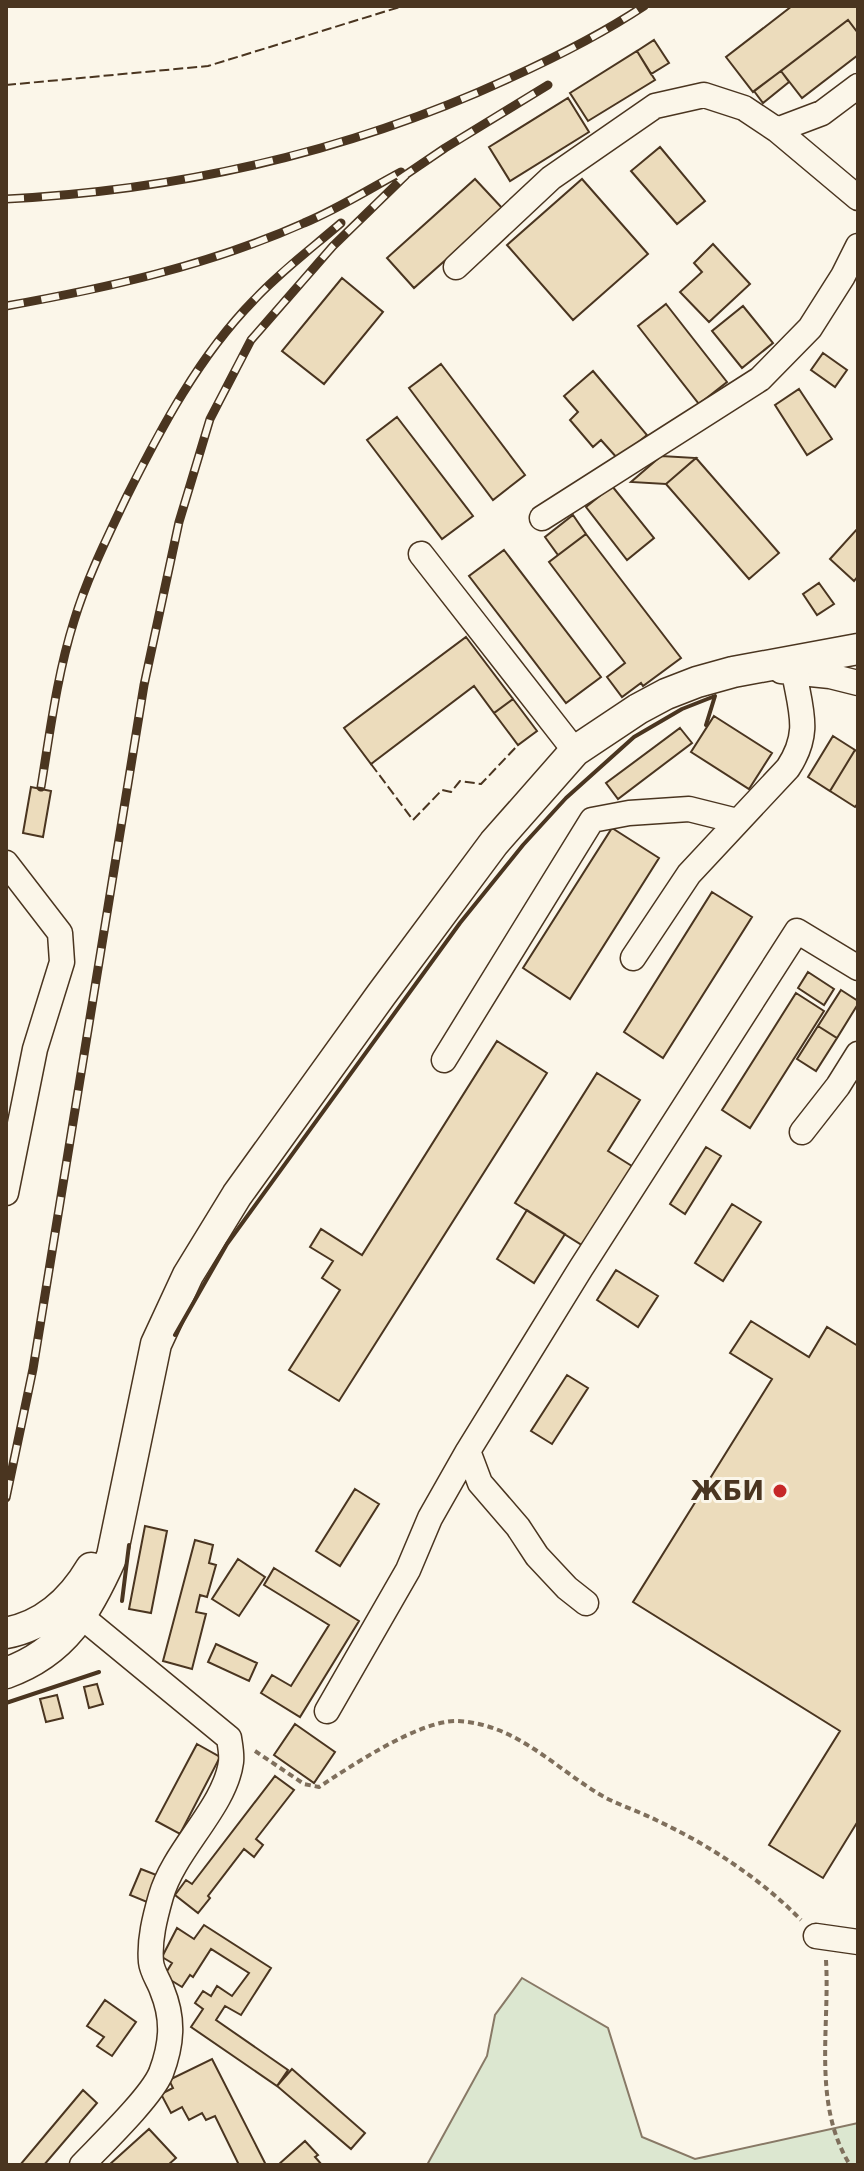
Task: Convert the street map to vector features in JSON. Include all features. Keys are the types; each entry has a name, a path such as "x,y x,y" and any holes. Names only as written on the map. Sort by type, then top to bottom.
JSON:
{"main road":[{"path":"6,1673 28,1665 62,1639 82,1617 112,1556 156,1344 175,1299 203,1247 381,995 494,843 575,751 666,694 697,682 755,668 858,649"},
{"path":"6,1633 41,1621 64,1604 81,1584 119,1522"}],"street":[{"path":"777,130 822,113 858,86"},
{"path":"456,267 551,178 655,106 704,95 744,108 777,130 858,198"},
{"path":"542,518 760,379 810,328 858,246"},
{"path":"421,554 575,751"},
{"path":"755,668 858,683"},
{"path":"633,958 689,874 788,768 803,740 794,672"},
{"path":"444,1060 592,820 629,813 689,809 737,821"},
{"path":"6,863 60,933 62,962 35,1049 6,1193"},
{"path":"327,1711 408,1570 430,1518 468,1451 797,931 858,968"},
{"path":"802,1132 838,1086 858,1054"},
{"path":"468,1451 480,1483 518,1527 537,1556 586,1603"},
{"path":"82,1617 229,1738 231,1761 223,1787 181,1853 161,1892 152,1934 151,1965 171,2020 171,2042 159,2077 129,2115 82,2165"},
{"path":"816,1936 858,1942"}],"path":[{"path":"229,1738 252,1749 304,1784 319,1787 394,1742 437,1724 455,1721 492,1727 524,1741 606,1798 656,1820 715,1852 779,1897 816,1936 826,1954 828,2106 843,2154 850,2165"}],"green space":[{"path":"522,1978 608,2028 642,2137 695,2159 858,2123 858,2165 427,2165 487,2056 495,2015"}],"building":[{"path":"792,6 858,6 858,33 848,20 753,92 726,57"},
{"path":"848,20 858,33 858,55 802,98 781,71"},
{"path":"654,40 669,63 651,74 637,51"},
{"path":"637,51 655,80 588,121 570,93"},
{"path":"781,71 789,82 763,103 754,91"},
{"path":"568,98 589,132 510,181 489,147"},
{"path":"660,147 705,201 677,224 631,171"},
{"path":"475,179 503,209 414,288 387,258"},
{"path":"582,179 648,254 573,320 507,245"},
{"path":"713,244 750,284 709,322 680,292 702,272 694,263"},
{"path":"342,278 383,312 324,384 282,351"},
{"path":"666,304 727,382 699,404 638,326"},
{"path":"743,306 773,343 742,368 712,331"},
{"path":"823,353 847,370 835,387 811,370"},
{"path":"441,364 525,475 493,500 409,388"},
{"path":"593,371 647,435 618,459 601,440 593,447 570,420 578,412 564,396"},
{"path":"799,389 832,439 807,455 775,405"},
{"path":"397,417 473,516 442,539 367,440"},
{"path":"661,456 696,458 666,484 631,482"},
{"path":"696,458 779,553 749,579 666,484"},
{"path":"612,486 654,538 627,560 586,507"},
{"path":"573,515 586,534 558,555 545,537"},
{"path":"858,528 858,576 854,581 830,559"},
{"path":"586,534 681,658 643,686 641,683 622,697 607,677 625,663 549,562"},
{"path":"504,550 601,677 566,703 469,576"},
{"path":"819,583 834,604 817,615 803,594"},
{"path":"466,637 513,699 494,713 474,686 371,764 344,728"},
{"path":"513,699 537,731 518,745 494,713"},
{"path":"714,716 772,753 749,789 691,752"},
{"path":"680,728 692,743 618,799 606,783"},
{"path":"833,736 855,750 830,791 808,777"},
{"path":"855,750 858,752 858,803 855,807 830,791"},
{"path":"31,787 51,791 43,837 23,833"},
{"path":"612,828 659,858 570,999 523,968"},
{"path":"712,892 752,917 663,1058 624,1032"},
{"path":"808,972 834,989 824,1005 798,988"},
{"path":"841,990 858,1004 837,1038 818,1026"},
{"path":"796,993 824,1011 750,1128 722,1110"},
{"path":"818,1026 837,1038 816,1071 797,1059"},
{"path":"497,1041 547,1073 339,1401 289,1370 340,1290 322,1278 333,1261 310,1247 321,1229 362,1255"},
{"path":"597,1073 640,1100 608,1151 635,1168 585,1247 515,1203"},
{"path":"706,1147 721,1156 685,1214 670,1204"},
{"path":"732,1204 761,1222 723,1281 695,1263"},
{"path":"527,1210 565,1234 534,1283 497,1259"},
{"path":"616,1270 658,1296 638,1327 597,1300"},
{"name":"ЖБИ","path":"751,1321 809,1357 827,1327 858,1346 858,1821 823,1878 769,1845 840,1731 633,1602 772,1379 730,1353"},
{"path":"567,1375 588,1388 552,1444 531,1431"},
{"path":"355,1489 379,1504 340,1566 316,1551"},
{"path":"145,1526 167,1531 151,1613 129,1609"},
{"path":"195,1540 213,1545 209,1563 216,1565 207,1597 200,1595 196,1612 206,1614 192,1669 163,1661"},
{"path":"238,1559 265,1577 239,1616 212,1599"},
{"path":"274,1568 359,1621 300,1717 261,1693 272,1675 291,1686 329,1625 264,1585"},
{"path":"216,1644 257,1663 249,1681 208,1662"},
{"path":"97,1684 103,1704 89,1708 84,1687"},
{"path":"57,1695 63,1718 46,1722 40,1699"},
{"path":"295,1724 335,1752 314,1783 274,1755"},
{"path":"197,1744 220,1757 180,1834 156,1821"},
{"path":"275,1776 294,1790 256,1839 263,1845 254,1857 244,1849 198,1913 175,1895 186,1880 192,1884"},
{"path":"141,1869 159,1876 147,1902 130,1895"},
{"path":"204,1925 271,1968 241,2015 225,2006 216,2020 288,2070 277,2086 191,2027 203,2009 195,2003 203,1991 211,1996 217,1986 232,1996 249,1973 211,1949 193,1977 190,1975 182,1987 164,1976 172,1963 162,1957 177,1928 194,1939"},
{"path":"105,2000 136,2022 112,2056 97,2046 104,2037 87,2026"},
{"path":"212,2059 266,2165 239,2165 215,2116 206,2120 202,2113 189,2120 182,2107 171,2113 161,2094 173,2088 169,2080"},
{"path":"292,2069 365,2133 351,2149 277,2086"},
{"path":"83,2090 97,2103 44,2165 20,2165"},
{"path":"149,2129 176,2158 168,2165 109,2165"},
{"path":"305,2141 318,2155 315,2157 322,2165 278,2165"}],"railway":[{"path":"6,199 136,187 200,176 327,146 450,104 510,78 578,45 644,6"},
{"path":"398,180 548,85"},
{"path":"6,306 120,283 232,251 317,217 401,172"},
{"path":"6,1498 33,1369 144,685 179,522 210,419 251,340 333,246 406,175"},
{"path":"41,787 58,683 79,605 105,543 153,445 182,394 234,322 274,280 341,223"}],"fence":[{"path":"6,85 208,66 403,6"},
{"path":"371,764 413,820 442,790 451,792 460,781 481,784 518,745"}],"wall":[{"path":"175,1335 227,1244 460,923 523,845 566,798 634,737 682,709 715,696 706,725"},
{"path":"122,1601 129,1545"},
{"path":"6,1703 99,1672"}],"place":[{"name":"ЖБИ","path":"780,1491"}]}
